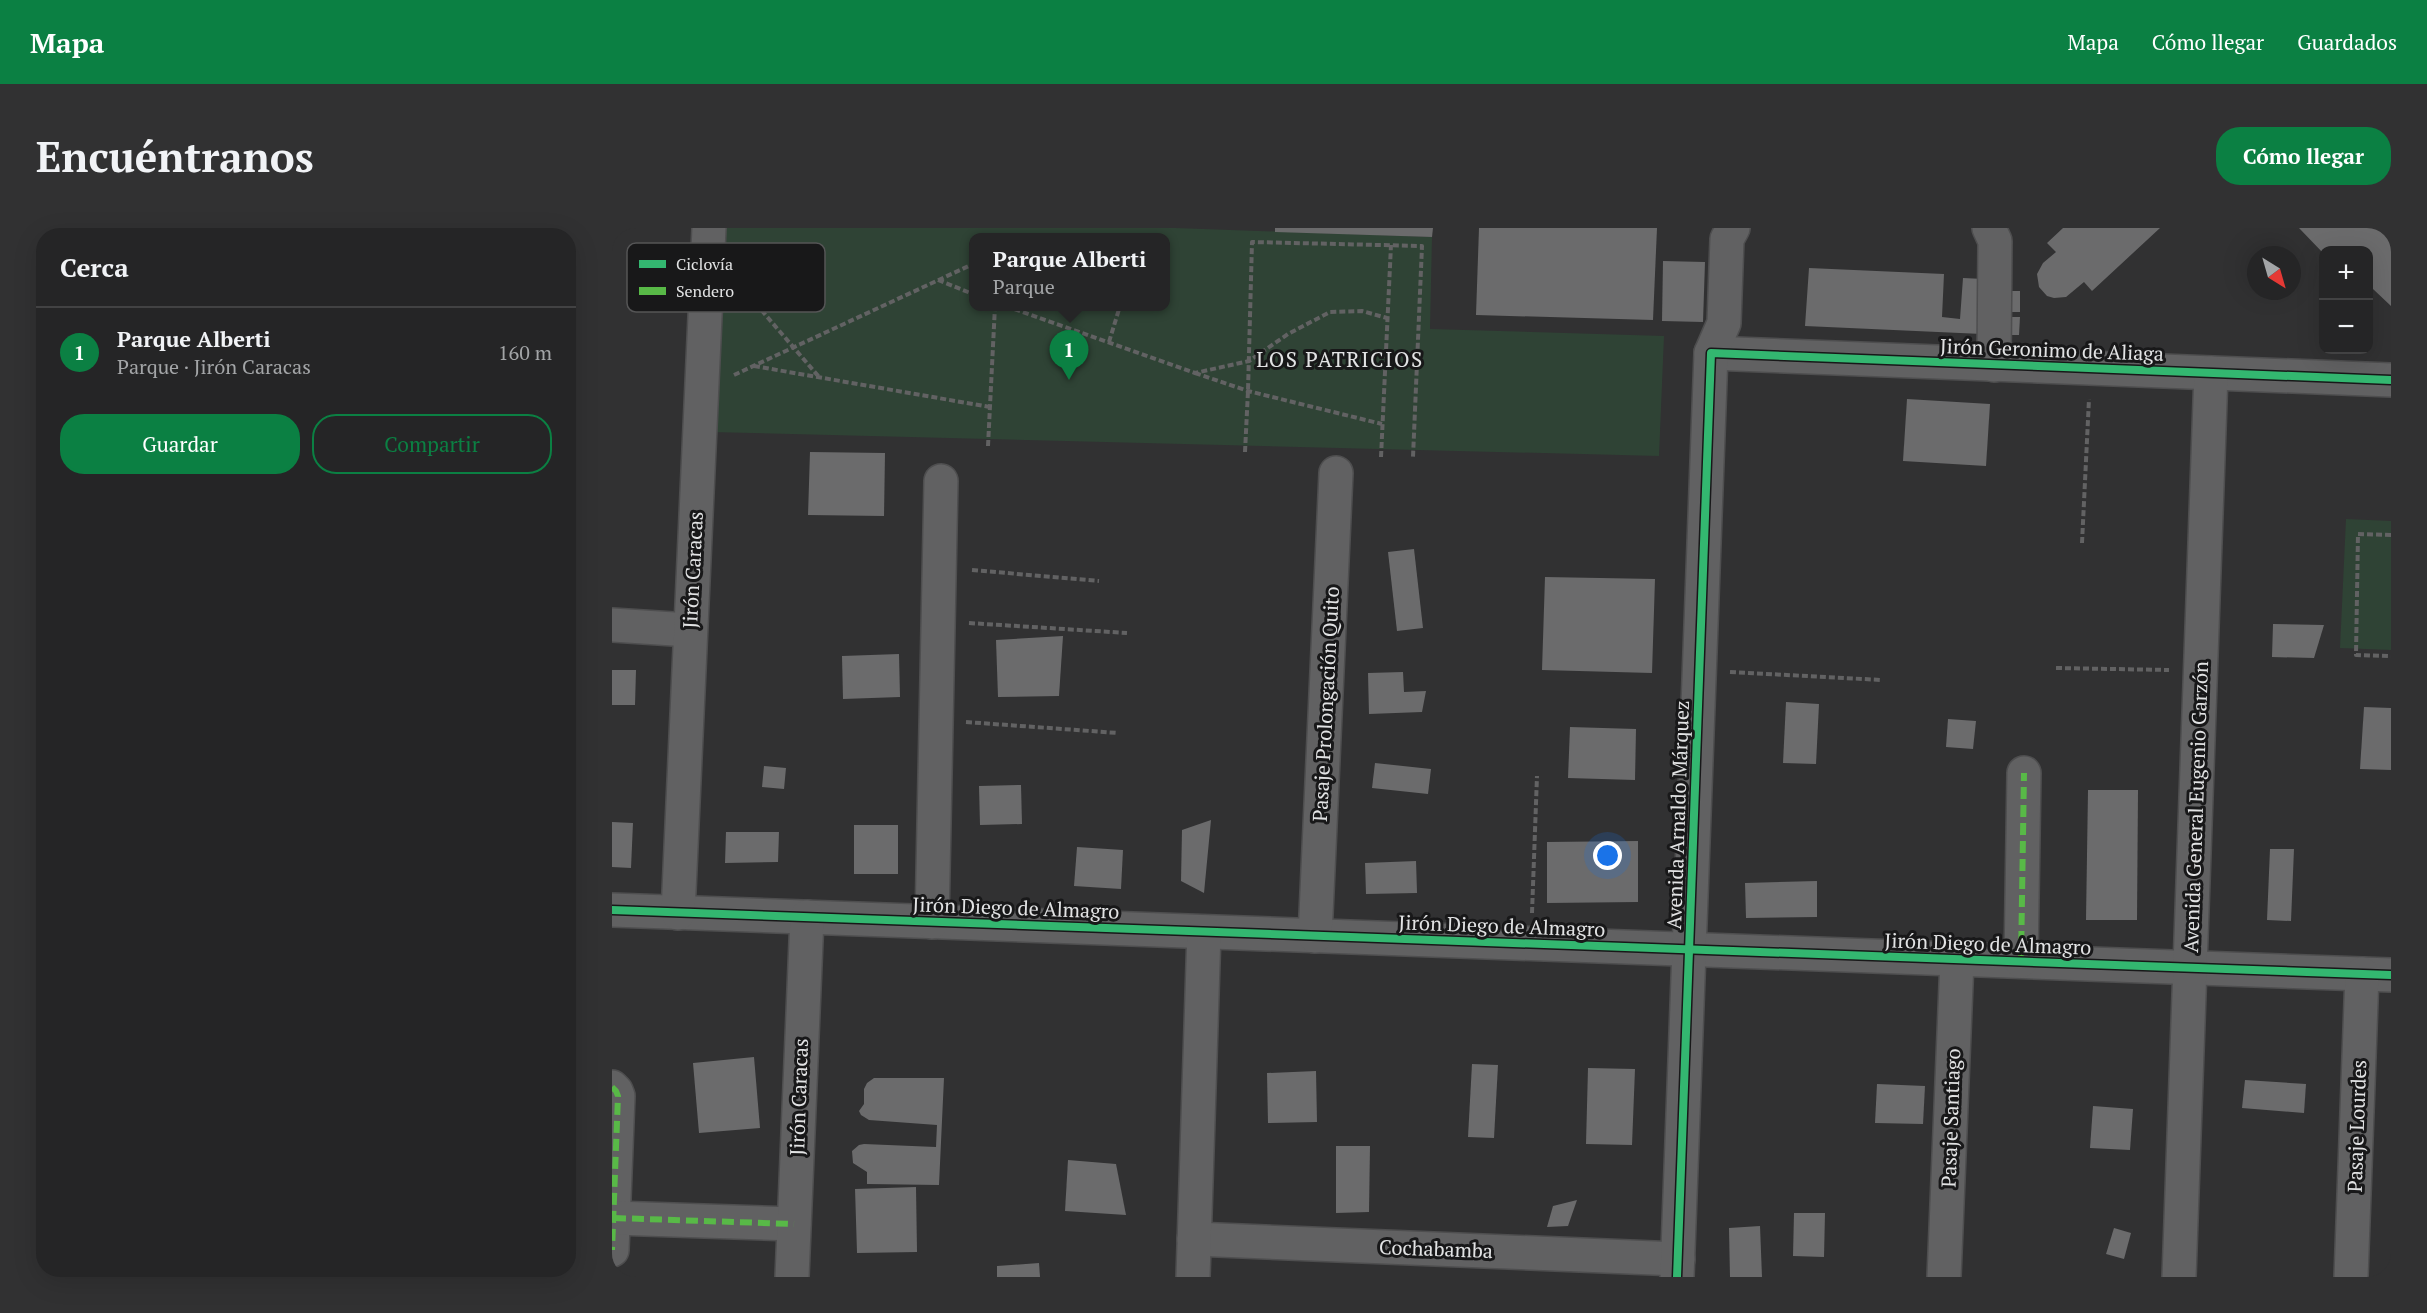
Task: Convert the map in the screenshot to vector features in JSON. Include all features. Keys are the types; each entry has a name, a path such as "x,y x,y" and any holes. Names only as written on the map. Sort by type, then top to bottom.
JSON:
{"street":[{"name":"Jirón Caracas","path":"708,243 709,228"},
{"path":"1711,353 1724,323 1727,239 1733,228"},
{"path":"1989,228 1995,241 1994,365"},
{"name":"Jirón Caracas","path":"678,912 705,312"},
{"name":"Jirón Geronimo de Aliaga","path":"1711,353 2391,380"},
{"name":"Avenida Arnaldo Márquez","path":"1677,1268 1711,353"},
{"name":"Avenida General Eugenio Garzón","path":"2179,1277 2211,373"},
{"name":"Pasaje Prolongación Quito","path":"1316,936 1336,473"},
{"path":"932,922 941,481"},
{"path":"612,625 689,630"},
{"path":"2020,962 2024,773"},
{"name":"Jirón Diego de Almagro","path":"612,910 2377,975"},
{"name":"Jirón Caracas","path":"792,1277 807,917"},
{"path":"1193,1277 1204,932"},
{"name":"Pasaje Santiago","path":"1944,1277 1957,960"},
{"name":"Pasaje Lourdes","path":"2351,1277 2377,975"},
{"path":"612,1087 618,1096 613,1234 794,1224"},
{"name":"Cochabamba","path":"1194,1239 1677,1268"}],"path":[{"path":"1245,452 1252,242 1391,245 1422,246 1413,457"},
{"path":"1381,457 1391,245"},
{"path":"727,378 969,266"},
{"path":"938,280 969,292"},
{"path":"988,446 995,311"},
{"path":"1020,311 1248,392 1382,424"},
{"path":"1109,342 1118,311"},
{"path":"1195,373 1249,361 1288,334 1330,312 1362,311 1387,318"},
{"path":"764,312 820,378"},
{"path":"753,366 990,408"},
{"path":"2082,543 2090,368"},
{"path":"2391,535 2358,534 2356,656 2391,656"},
{"path":"939,568 1100,581"},
{"path":"938,621 1127,633"},
{"path":"2056,668 2200,670"},
{"path":"1700,671 1882,680"},
{"path":"936,720 1118,734"},
{"path":"1531,944 1537,776"}],"green space":[{"path":"718,228 1175,228 1432,237 1430,329 1664,336 1659,456 710,432 715,312 825,312 825,243 717,243"},
{"path":"2346,519 2391,521 2391,650 2340,648"}],"building":[{"path":"1275,228 1433,228 1432,237 1275,232"},
{"path":"1479,228 1657,228 1653,320 1476,315"},
{"path":"2063,228 2160,228 2092,291 2084,282 2066,297 2054,298 2047,296 2039,287 2037,274 2043,263 2056,252 2047,243"},
{"path":"2299,228 2391,228 2391,306 2373,289 2373,246 2319,246 2319,249"},
{"path":"1663,261 1705,262 1703,322 1662,321"},
{"path":"1809,268 1944,274 1942,317 1960,319 1963,278 1984,279 1982,334 1805,326"},
{"path":"2008,291 2020,291 2020,312 2007,312"},
{"path":"2008,317 2020,317 2019,335 2007,335"},
{"path":"1907,399 1990,404 1986,466 1903,461"},
{"path":"810,452 885,453 884,516 808,515"},
{"path":"1414,549 1423,628 1397,631 1388,552"},
{"path":"1545,577 1655,579 1652,673 1542,670"},
{"path":"2273,624 2324,625 2314,658 2272,657"},
{"path":"1063,636 1059,696 998,697 996,640"},
{"path":"899,654 900,697 843,699 842,656"},
{"path":"612,670 636,670 635,705 612,705"},
{"path":"1403,672 1404,692 1426,691 1422,712 1369,714 1368,673"},
{"path":"1786,702 1819,704 1816,764 1783,763"},
{"path":"2364,707 2391,708 2391,770 2360,769"},
{"path":"1948,719 1976,721 1973,749 1946,747"},
{"path":"1570,727 1636,729 1635,780 1568,778"},
{"path":"1375,763 1431,769 1428,794 1372,788"},
{"path":"764,766 786,768 784,789 762,787"},
{"path":"1021,785 1022,824 980,825 979,786"},
{"path":"2088,790 2138,790 2137,920 2086,920"},
{"path":"1211,820 1204,893 1181,881 1182,830"},
{"path":"612,822 633,823 631,868 612,867"},
{"path":"854,825 898,825 898,874 854,874"},
{"path":"726,832 779,832 778,862 725,863"},
{"path":"1638,841 1638,902 1547,903 1547,842"},
{"path":"1077,847 1123,850 1121,889 1074,886"},
{"path":"2270,849 2294,849 2291,921 2267,920"},
{"path":"1416,861 1417,893 1366,894 1365,863"},
{"path":"1817,881 1817,917 1746,918 1745,883"},
{"path":"754,1057 760,1128 699,1133 693,1063"},
{"path":"1472,1064 1498,1065 1494,1138 1468,1137"},
{"path":"1588,1068 1635,1069 1632,1145 1586,1144"},
{"path":"1316,1071 1317,1122 1268,1123 1267,1073"},
{"path":"874,1078 944,1078 939,1185 867,1184 867,1172 853,1163 852,1151 864,1144 936,1147 937,1125 869,1120 861,1115 859,1111 864,1104 864,1089 867,1083"},
{"path":"2245,1080 2306,1084 2304,1113 2242,1108"},
{"path":"1877,1084 1925,1086 1923,1124 1875,1123"},
{"path":"2093,1106 2133,1109 2130,1150 2090,1148"},
{"path":"1336,1146 1370,1146 1369,1212 1336,1213"},
{"path":"1068,1160 1116,1164 1126,1215 1065,1211"},
{"path":"916,1187 917,1252 857,1253 855,1189"},
{"path":"1577,1200 1568,1226 1547,1227 1553,1206"},
{"path":"1794,1213 1825,1213 1824,1257 1793,1256"},
{"path":"1760,1226 1762,1277 1730,1277 1729,1228"},
{"path":"2114,1228 2131,1233 2124,1259 2106,1254"},
{"path":"1039,1263 1040,1277 997,1277 997,1266"}],"marked path":[{"path":"2021,961 2024,773"},
{"path":"612,1087 618,1096 612,1250"},
{"path":"614,1218 794,1224"}],"cycle path":[{"path":"1677,1277 1711,353 2391,380"},
{"path":"612,910 2391,975"}],"place":[{"name":"Parque Alberti","path":"1069,380"}],"district":[{"name":"LOS PATRICIOS","path":"1340,360"}]}
